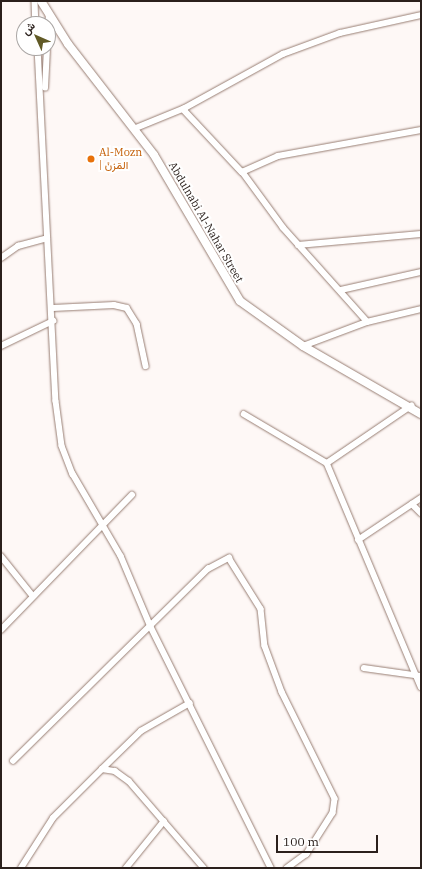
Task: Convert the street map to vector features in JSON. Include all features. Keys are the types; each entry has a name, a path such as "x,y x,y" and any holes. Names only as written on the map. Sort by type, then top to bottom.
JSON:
{"street":[{"path":"35,1 36,16"},
{"name":"Abdulnabi Al-Nahar Street","path":"41,1 49,14 136,128 172,182 234,294 249,309 302,346 421,413"},
{"path":"136,128 183,109 284,54 340,33 421,16"},
{"path":"39,56 44,106"},
{"path":"47,56 44,106 47,238 62,446 73,474 122,556 151,628 190,703 271,868"},
{"path":"183,109 242,172 298,245 341,290 368,322"},
{"path":"242,172 278,156 421,131"},
{"path":"298,245 421,234"},
{"path":"1,258 18,246 47,238"},
{"path":"341,290 421,272"},
{"path":"52,308 114,305 127,308 137,324 146,366"},
{"path":"302,346 368,322 421,309"},
{"path":"1,346 53,321"},
{"path":"327,463 411,406"},
{"path":"244,414 327,463 358,540 419,675 421,687"},
{"path":"1,630 132,495"},
{"path":"358,540 421,498"},
{"path":"412,504 421,513"},
{"path":"1,556 33,596"},
{"path":"12,761 151,628 214,564 224,558 235,564 260,609 265,646 298,730 335,799 333,813 307,854 288,868"},
{"path":"364,668 419,675"},
{"path":"21,868 53,818 102,769 141,731 190,703"},
{"path":"102,769 123,775 204,868"},
{"path":"126,868 164,821"}],"place":[{"name":"Al-Mozn | المٓزنْ","path":"91,159"}]}
